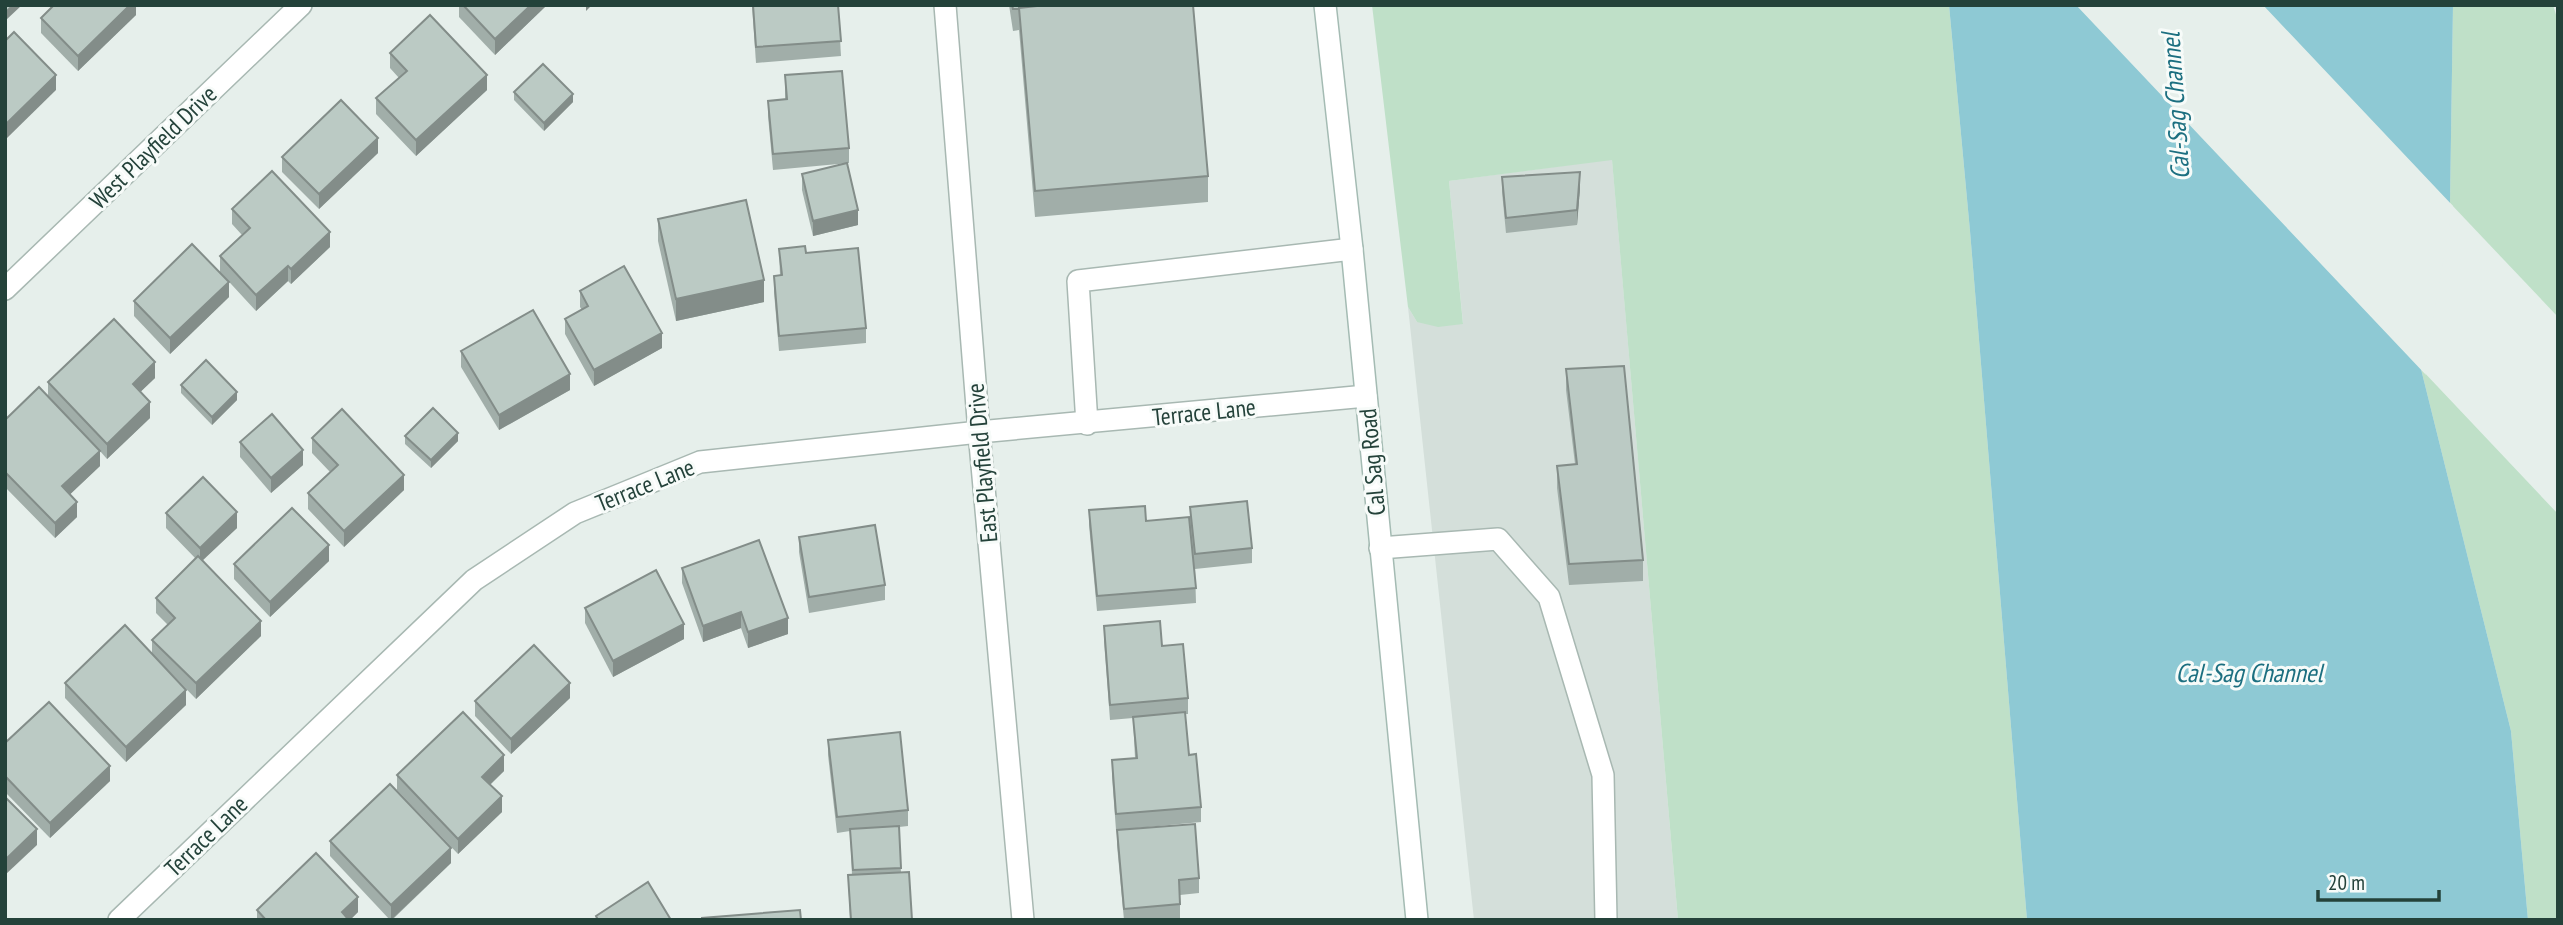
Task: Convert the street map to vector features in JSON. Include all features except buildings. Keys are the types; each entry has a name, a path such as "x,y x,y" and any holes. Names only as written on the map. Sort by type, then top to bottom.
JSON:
{"street":[{"name":"West Playfield Drive","path":"5,289 301,5"},
{"name":"East Playfield Drive","path":"945,5 979,432 1023,920"},
{"name":"Cal Sag Road","path":"1325,5 1352,248 1417,920"},
{"path":"1087,424 1077,281 1352,248"},
{"name":"Terrace Lane","path":"119,920 474,580 575,513 700,462 979,432 1366,396"},
{"path":"1380,548 1497,539 1549,597 1603,775 1606,920"}],"shaded area":[{"path":"1612,159 1678,920 1474,920 1408,307 1417,322 1463,323 1449,181"}],"green space":[{"path":"1372,5 1949,5 2027,920 1678,920 1612,160 1449,181 1463,324 1438,327 1417,322 1408,307"},
{"path":"2453,5 2553,5 2558,21 2558,317 2450,203"},
{"path":"2421,369 2558,514 2558,920 2528,920 2511,731"}],"water":[{"name":"Cal-Sag Channel","path":"1949,5 2453,5 2450,203 2421,369 2511,731 2528,920 2027,920"}],"pier":[{"path":"2076,5 2263,5 2453,206 2424,369 2426,375"}]}
